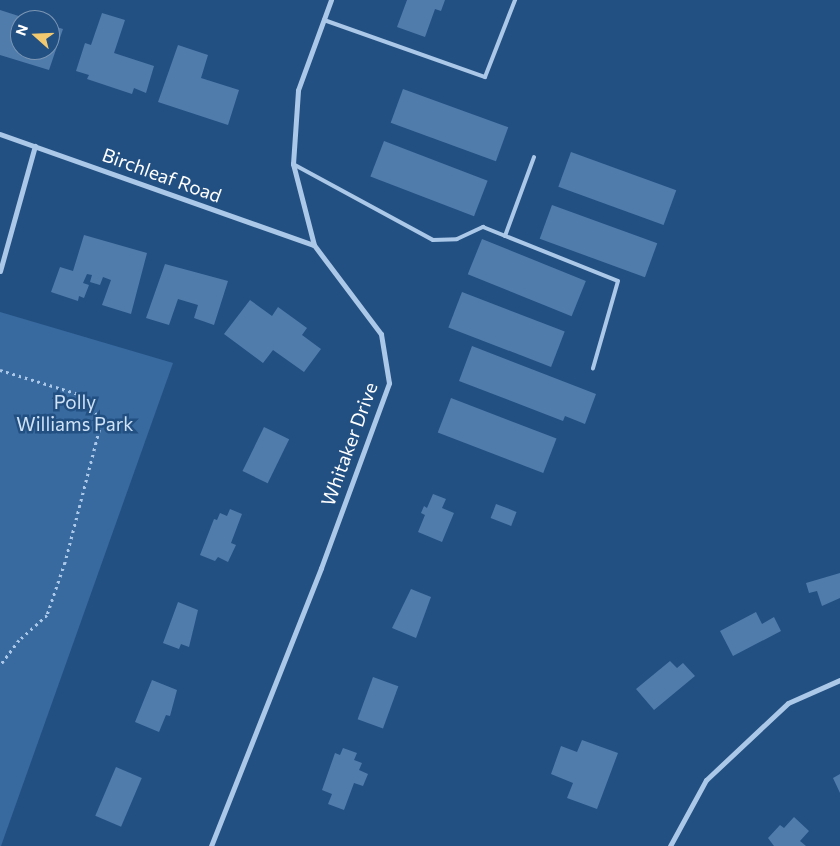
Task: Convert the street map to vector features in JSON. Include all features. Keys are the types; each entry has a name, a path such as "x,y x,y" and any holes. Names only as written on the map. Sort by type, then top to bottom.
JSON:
{"street":[{"name":"Whitaker Drive","path":"211,846 321,568 389,382 381,334 314,245 293,164 298,90 331,0"},
{"name":"Birchleaf Road","path":"0,134 314,245"},
{"path":"0,271 35,146"},
{"path":"670,846 706,780 788,703 840,680"}],"lane":[{"path":"324,20 485,77 515,0"},
{"path":"505,236 534,158"},
{"path":"293,164 433,240 457,239 483,227 618,281 593,368"}],"path":[{"path":"0,370 85,396 101,423 65,562 47,615 19,640 0,665"}],"green space":[{"name":"Polly Williams Park","path":"0,312 173,363 1,846 0,846"}],"building":[{"path":"407,0 445,0 441,11 435,9 425,37 397,27"},
{"path":"0,10 10,13 10,58 0,55"},
{"path":"102,13 125,20 114,53 154,66 146,93 134,88 132,94 87,79 89,75 76,71 85,43 91,45"},
{"path":"178,45 208,55 201,78 239,90 228,125 158,102"},
{"path":"16,60 52,60 49,70"},
{"path":"403,89 508,127 496,161 391,123"},
{"path":"384,141 488,181 474,216 370,176"},
{"path":"571,152 676,190 664,225 558,187"},
{"path":"552,205 657,243 645,277 540,239"},
{"path":"84,235 147,253 131,314 102,305 111,280 103,277 100,285 90,282 92,275 87,274 83,283 89,285 84,298 79,296 78,301 51,292 60,267 73,271"},
{"path":"482,239 586,281 572,316 468,274"},
{"path":"165,264 228,281 214,325 194,318 198,305 178,299 169,325 146,318"},
{"path":"462,292 565,331 551,367 448,327"},
{"path":"250,300 272,316 278,307 307,328 302,335 321,349 304,372 273,350 263,363 224,334"},
{"path":"472,346 596,394 585,424 565,416 563,421 459,381"},
{"path":"451,398 556,438 543,473 438,433"},
{"path":"264,427 289,439 268,483 243,471"},
{"path":"433,494 446,499 442,508 454,513 442,542 418,532 425,515 421,513 424,506 427,508"},
{"path":"496,504 517,512 511,526 491,518"},
{"path":"230,509 242,514 231,543 236,545 228,562 218,557 215,561 200,555 214,519 217,520 220,513 227,516"},
{"path":"840,573 840,598 822,606 817,591 809,593 806,583"},
{"path":"411,589 431,597 416,638 392,628"},
{"path":"178,602 198,610 189,647 181,644 179,649 163,643"},
{"path":"756,612 762,624 774,617 781,631 733,656 720,631"},
{"path":"670,661 677,668 683,663 695,676 654,710 636,689"},
{"path":"373,677 398,686 383,729 358,719"},
{"path":"152,680 177,690 170,716 166,715 159,732 135,722"},
{"path":"582,740 618,753 597,809 567,798 573,783 551,774 561,746 577,752"},
{"path":"343,748 357,753 354,760 362,763 359,770 368,774 363,786 354,783 344,810 328,804 332,794 322,790 335,753 340,755"},
{"path":"116,767 142,778 121,827 95,816"},
{"path":"840,774 840,793 833,778"},
{"path":"794,817 809,831 800,841 806,846 774,846 768,838 780,825 784,828"}]}
